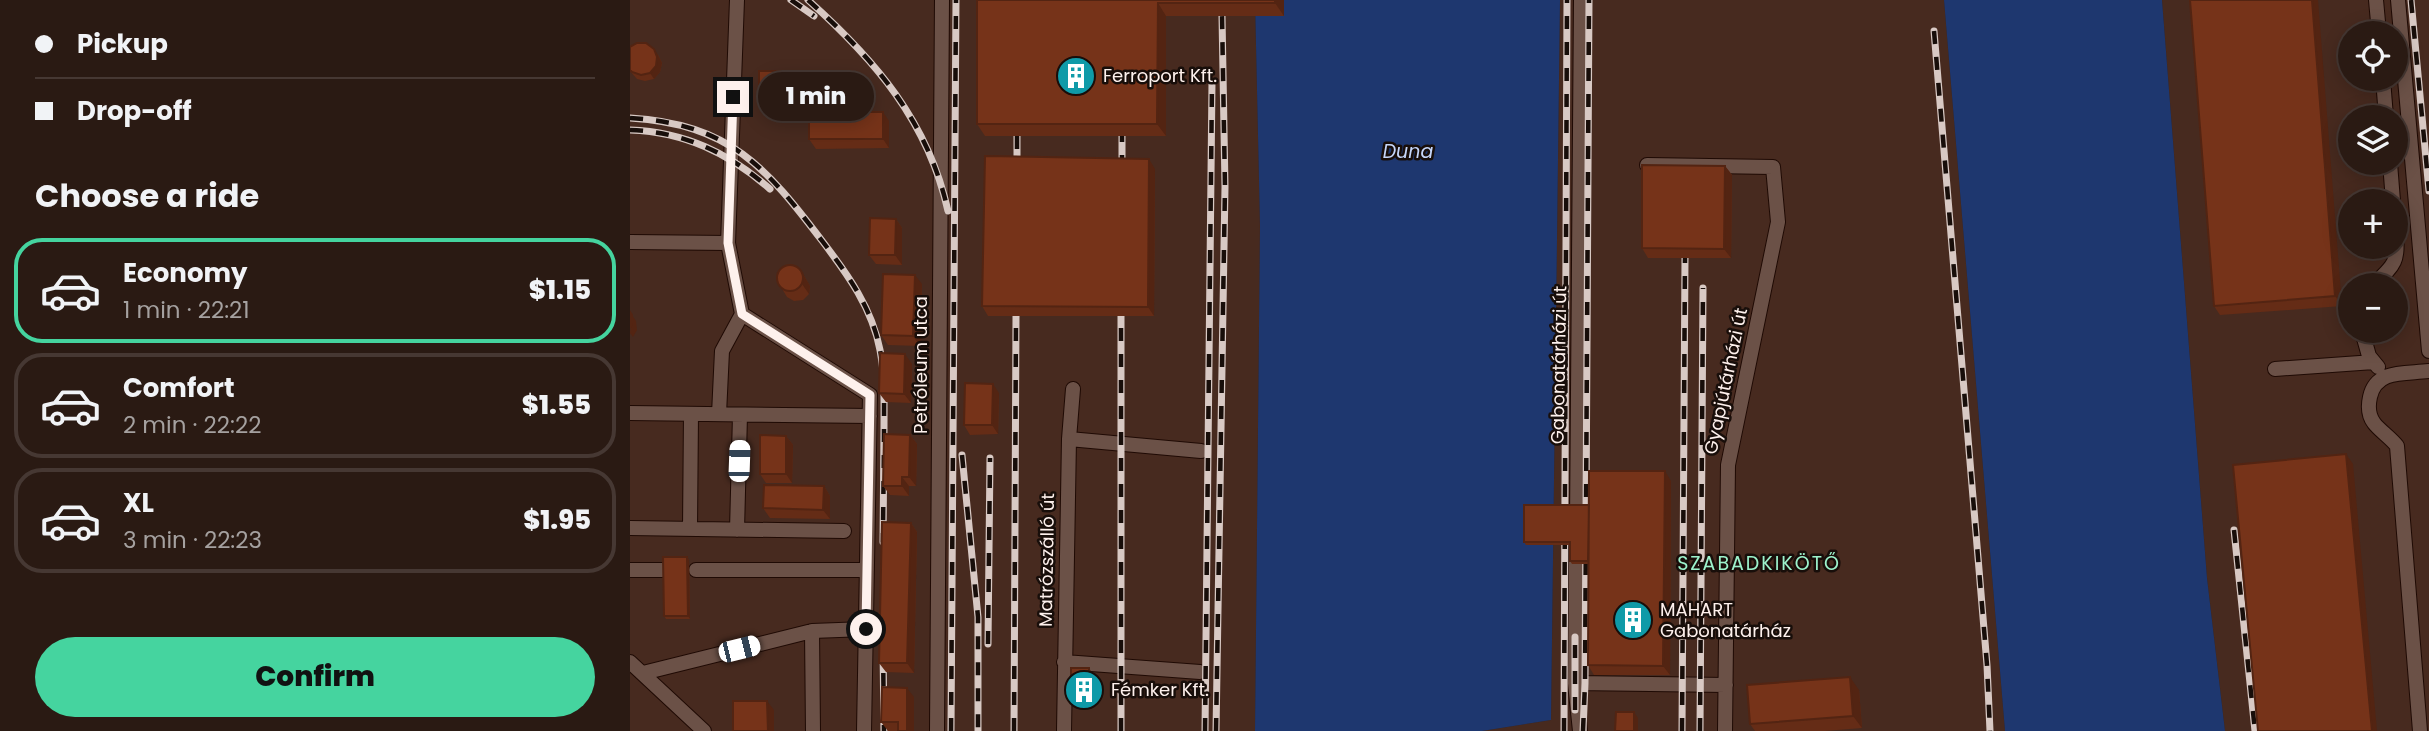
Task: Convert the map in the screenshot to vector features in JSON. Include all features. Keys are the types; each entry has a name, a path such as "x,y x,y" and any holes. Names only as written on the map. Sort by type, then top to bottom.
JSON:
{"street":[{"path":"719,414 722,351 742,314 728,243 737,0"},
{"name":"Petróleum utca","path":"937,731 942,0"},
{"name":"Gabonatárházi út","path":"1580,731 1575,683 1581,0"},
{"path":"2376,0 2378,21"},
{"path":"2398,0 2423,207 2429,351"},
{"name":"Gyapjútárházi út","path":"1647,164 1773,167 1778,222 1728,465 1725,731"},
{"path":"630,242 728,243"},
{"path":"742,314 870,395 864,731"},
{"path":"2365,343 2369,356 2386,375"},
{"path":"2275,369 2374,362"},
{"path":"2420,731 2397,446 2374,424 2367,406 2372,386 2386,375 2429,372"},
{"name":"Matrózszálló út","path":"1064,731 1069,439 1073,389"},
{"path":"630,413 870,416"},
{"path":"690,529 691,414"},
{"path":"737,530 740,415"},
{"path":"1069,439 1201,451"},
{"path":"630,528 844,531"},
{"path":"630,570 662,570"},
{"path":"696,570 867,570"},
{"path":"643,673 811,631 866,629"},
{"path":"811,631 813,731"},
{"path":"1064,662 1200,672"},
{"path":"630,663 704,731"},
{"path":"1575,683 1726,685"}],"shaded area":[{"path":"630,0 1255,0 1260,226 1255,731 630,731"},
{"path":"1560,0 1944,0 2005,731 1482,731 1551,720"},
{"path":"2162,0 2429,0 2429,731 2225,731 2207,578"}],"water":[{"name":"Duna","path":"1255,0 1560,0 1551,720 1482,731 1255,731 1260,226"},
{"path":"1944,0 2162,0 2207,578 2225,731 2005,731"}],"building":[{"name":"Ferroport Kft.","path":"977,0 1275,0 1275,3 1158,3 1157,124 977,124"},
{"path":"2190,0 2312,0 2335,296 2214,306"},
{"path":"637,43 646,43 654,49 656,66 650,73 641,75 630,70 630,47"},
{"path":"759,71 852,71 852,102 759,102"},
{"path":"809,112 883,112 883,139 809,139"},
{"path":"985,156 1149,159 1148,307 982,306"},
{"path":"1642,165 1725,166 1724,249 1642,248"},
{"path":"870,218 896,219 895,255 869,255"},
{"path":"790,265 799,269 803,278 799,287 790,291 781,287 777,278 781,269"},
{"path":"883,274 915,275 913,336 881,335"},
{"path":"880,353 905,354 904,394 879,393"},
{"path":"965,383 993,384 992,425 964,425"},
{"path":"884,434 910,435 909,477 902,477 902,486 883,486"},
{"path":"760,435 786,436 786,474 760,474"},
{"path":"2346,454 2372,731 2258,731 2233,465"},
{"name":"MAHART Gabonatárház","path":"1589,471 1665,471 1663,666 1588,665"},
{"path":"764,485 824,486 823,510 763,508"},
{"path":"1524,505 1589,505 1588,561 1570,561 1570,542 1524,542"},
{"path":"882,522 911,523 907,663 879,663"},
{"path":"663,557 687,557 688,616 664,616"},
{"path":"1071,668 1089,668 1089,698 1071,698"},
{"path":"1850,677 1853,716 1750,724 1747,685"},
{"path":"882,687 907,688 907,731 898,731 898,722 881,722"},
{"path":"733,701 767,701 768,731 733,731"},
{"path":"1616,712 1634,712 1634,731 1615,731"}],"railway":[{"path":"791,0 814,16"},
{"path":"808,0 855,46 896,94 927,148 948,211"},
{"path":"951,731 956,0"},
{"path":"1564,731 1567,0"},
{"path":"1583,731 1589,0"},
{"path":"2411,0 2429,191"},
{"path":"1216,731 1225,187 1222,16"},
{"path":"1934,31 1987,665 1990,731"},
{"path":"1205,731 1212,82"},
{"path":"630,118 694,129 743,154 783,192 832,254 858,293 876,335 883,370 883,542"},
{"path":"630,130 669,135 705,147 739,165 770,189"},
{"path":"1017,136 1017,166"},
{"path":"1122,136 1122,168"},
{"path":"1682,731 1685,258"},
{"path":"1700,731 1703,288"},
{"path":"1014,731 1016,316"},
{"path":"1121,316 1121,731"},
{"path":"962,455 978,617 978,731"},
{"path":"988,644 990,458"},
{"path":"2234,530 2255,731"},
{"path":"1575,637 1575,710"},
{"path":"883,647 884,731"}],"place":[{"name":"Ferroport Kft.","path":"1076,76"},
{"name":"MAHART Gabonatárház","path":"1633,620"},
{"name":"Fémker Kft.","path":"1084,690"}],"district":[{"name":"SZABADKIKÖTŐ","path":"1759,563"}],"route":[{"path":"733,97 728,243 742,314 870,395 866,629"}]}
